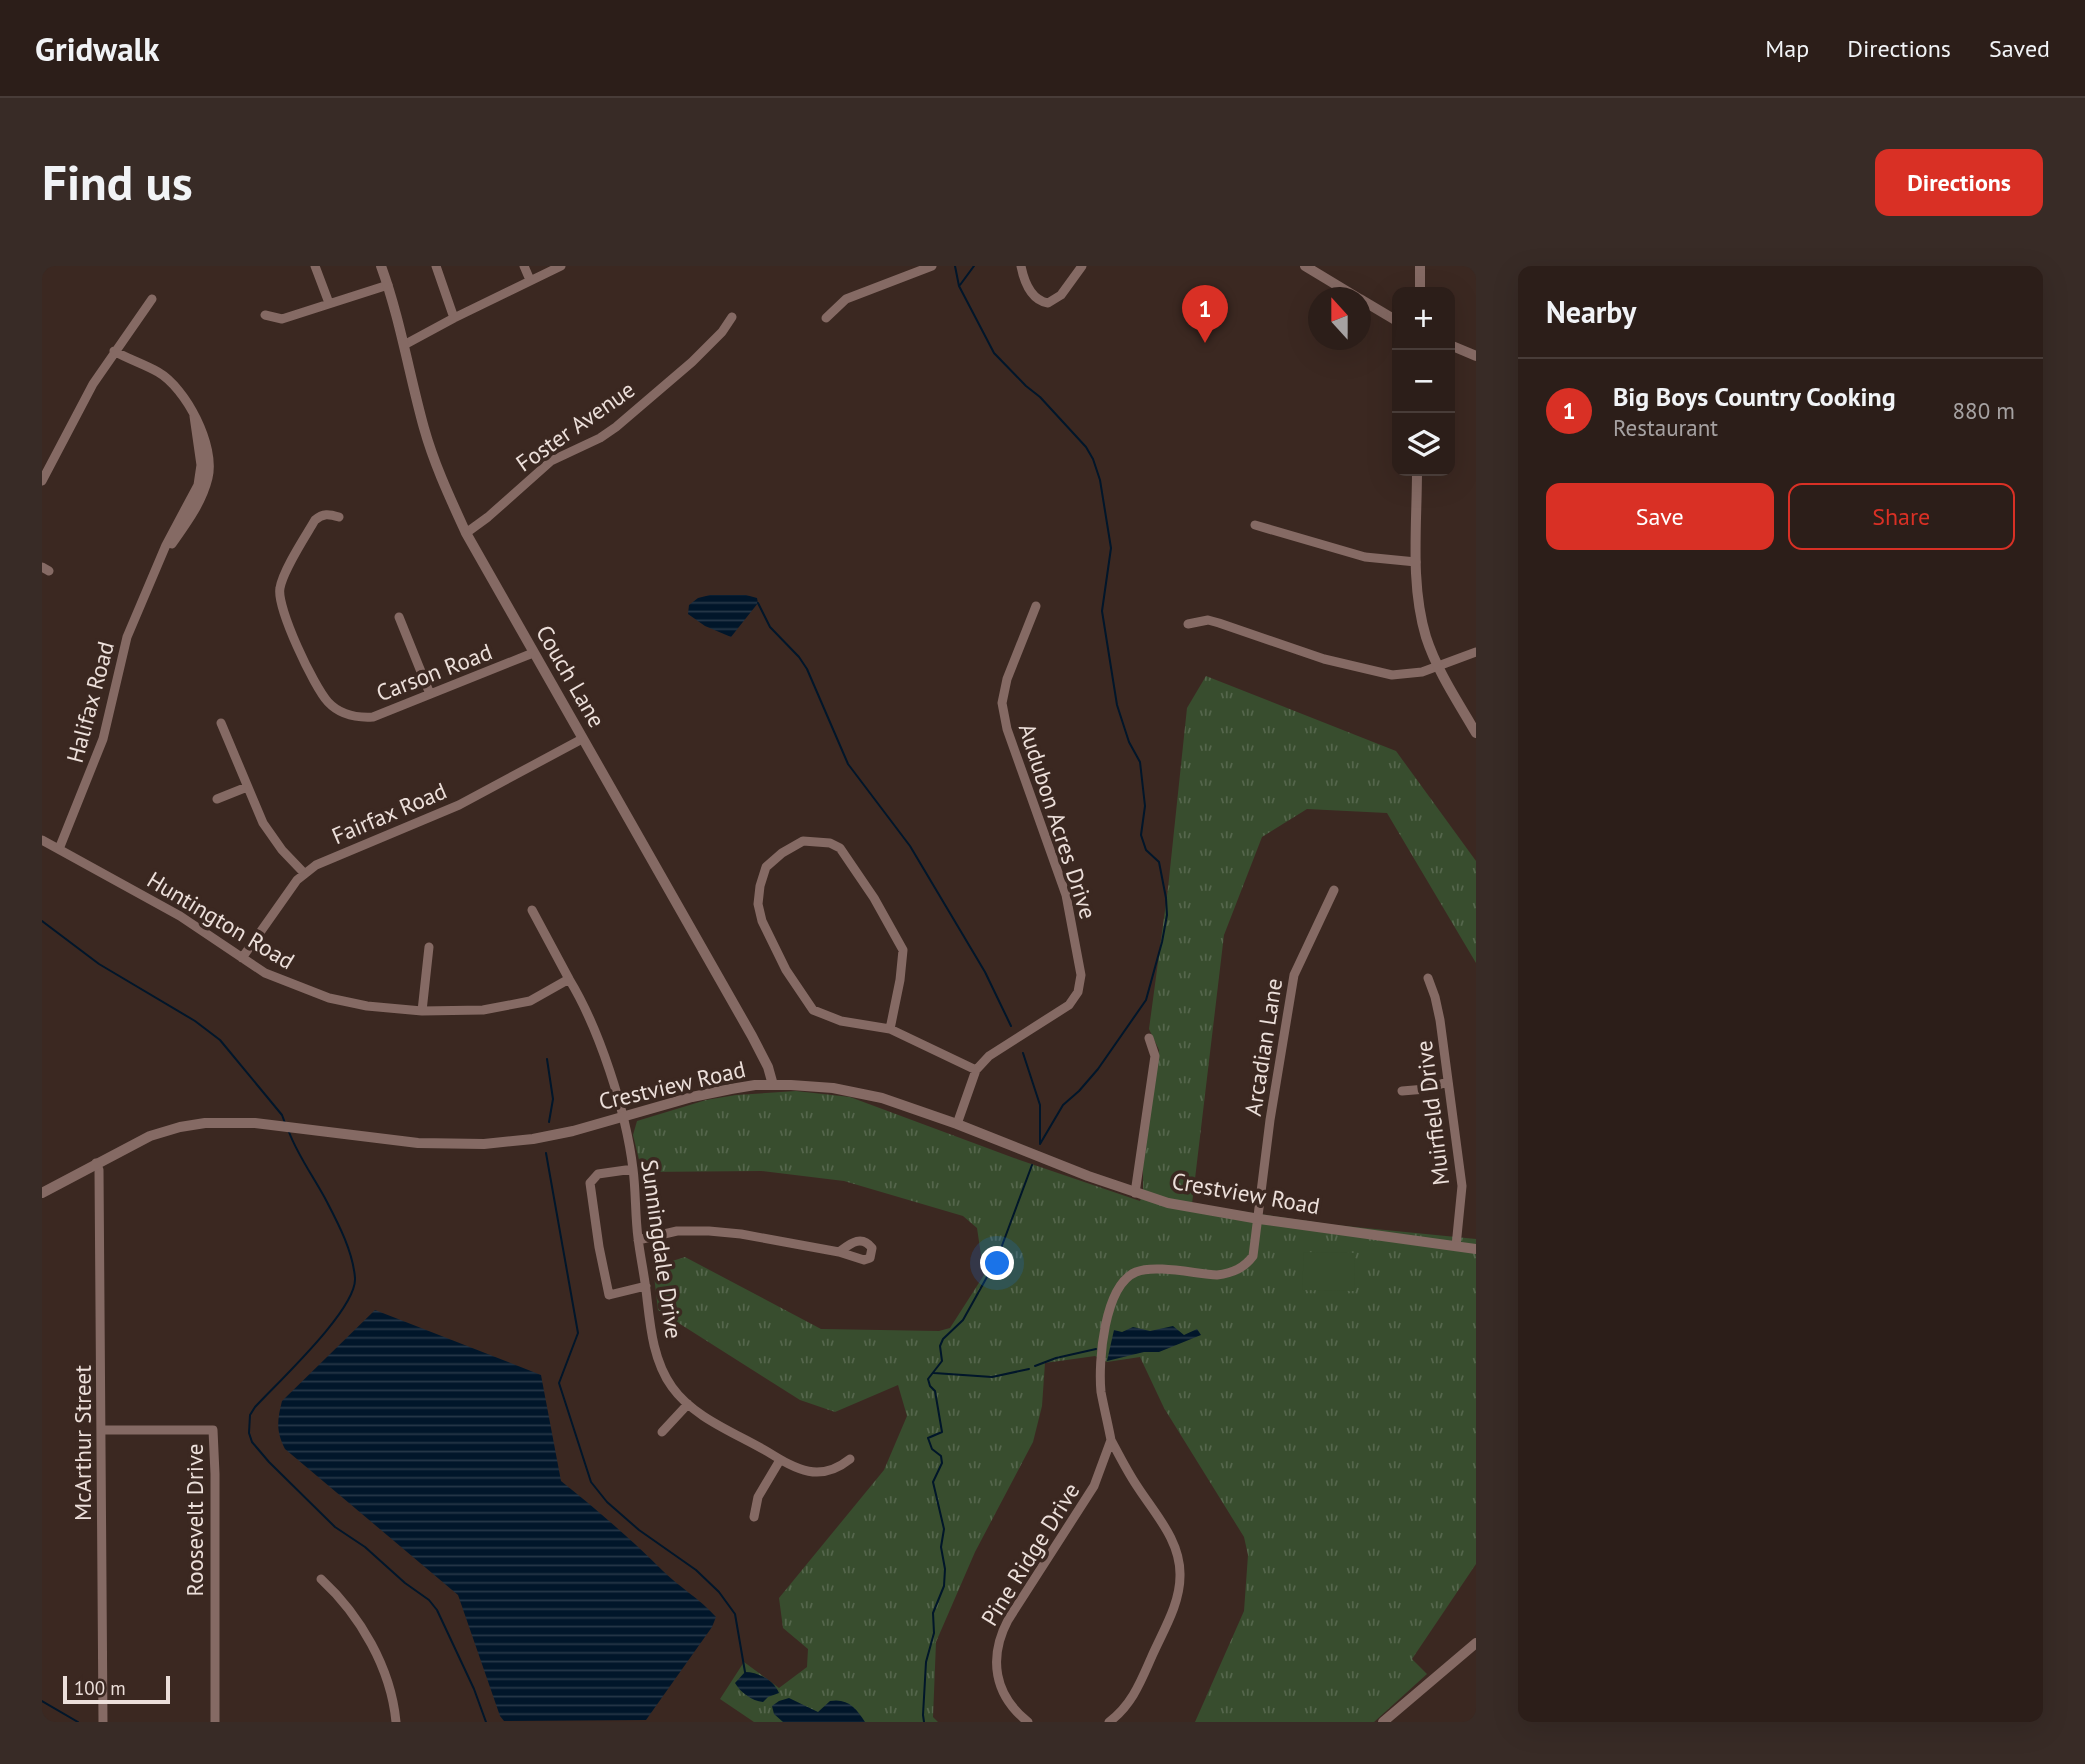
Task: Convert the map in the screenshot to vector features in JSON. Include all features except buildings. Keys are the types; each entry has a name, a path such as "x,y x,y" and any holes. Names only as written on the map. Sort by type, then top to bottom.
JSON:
{"street":[{"path":"315,266 329,303"},
{"name":"Couch Lane","path":"381,266 429,444 444,486 466,533 752,1036 768,1067 773,1085"},
{"path":"436,266 454,318"},
{"path":"524,266 530,280"},
{"path":"404,345 561,266"},
{"path":"826,318 846,299 932,266"},
{"path":"1021,266 1030,291 1039,300 1048,303 1061,295 1082,266"},
{"path":"1305,266 1340,287"},
{"path":"1420,266 1420,287"},
{"path":"265,315 282,319 388,285"},
{"path":"42,481 93,384 152,299"},
{"path":"1371,305 1392,318"},
{"name":"Foster Avenue","path":"466,533 551,461 600,438 626,419 692,362 722,332 732,317"},
{"path":"1455,347 1476,356"},
{"name":"Halifax Road","path":"59,849 86,787 103,738 127,637 158,565 195,510 209,477 208,455 202,429 178,388 159,372 114,351"},
{"path":"1418,476 1416,562 1422,622 1437,665 1476,733"},
{"name":"Carson Road","path":"339,517 321,515 315,520 285,572 279,588 280,606 309,668 327,701 342,712 359,718 373,717 533,653"},
{"path":"1255,525 1365,557 1416,562"},
{"name":"Audubon Acres Drive","path":"957,1124 976,1070 989,1055 1069,1005 1078,992 1081,975 1066,895 1007,729 1002,703 1007,679 1036,606"},
{"path":"399,617 430,694"},
{"path":"1188,624 1208,621 1219,623 1324,659 1377,672 1406,675 1422,672 1476,652"},
{"path":"221,723 263,823 282,850 304,873"},
{"name":"Fairfax Road","path":"242,958 282,900 304,873 316,864 489,790 582,739"},
{"path":"217,799 247,787"},
{"name":"Huntington Road","path":"42,840 180,916 265,973 328,998 367,1006 422,1011 483,1010 516,1006 530,1001 569,978"},
{"path":"890,1029 903,950 874,898 840,848 830,843 803,841 782,853 766,867 758,904 762,920 786,970 813,1010 841,1021 890,1029 976,1070"},
{"name":"Arcadian Lane","path":"1259,1219 1270,1120 1294,975 1334,890"},
{"path":"532,910 584,1003 623,1117"},
{"path":"422,1011 429,947"},
{"name":"Muirfield Drive","path":"1428,978 1440,1020 1462,1186 1456,1246"},
{"path":"1135,1193 1155,1056 1150,1038"},
{"path":"1402,1091 1426,1089 1447,1082"},
{"name":"Crestview Road","path":"42,1193 150,1136 205,1123 236,1122 418,1143 484,1144 533,1139 692,1097 731,1089 773,1085 833,1088 883,1098 1135,1193 1196,1209 1476,1249"},
{"name":"Sunningdale Drive","path":"623,1117 634,1169 638,1240 653,1343 671,1386 688,1404 780,1460 817,1474 830,1471 850,1460"},
{"name":"McArthur Street","path":"96,1163 99,1170 100,1213 103,1722"},
{"path":"634,1169 598,1174 590,1183 609,1295 646,1286"},
{"path":"1109,1722 1123,1711 1136,1691 1171,1614 1180,1578 1179,1562 1171,1539 1129,1474 1111,1440 1101,1390 1101,1365 1112,1301 1130,1275 1143,1270 1217,1275 1238,1270 1253,1256 1259,1219"},
{"path":"638,1240 677,1231 709,1231 741,1234 839,1252"},
{"path":"663,1432 688,1404"},
{"name":"Roosevelt Drive","path":"101,1430 213,1430 215,1722"},
{"name":"Pine Ridge Drive","path":"1028,1722 1012,1705 1002,1688 996,1665 998,1641 1008,1620 1094,1486 1111,1440"},
{"path":"754,1517 758,1497 780,1460"},
{"path":"321,1579 350,1611 383,1667 394,1698 396,1722"},
{"path":"1383,1722 1476,1643"}],"green space":[{"path":"1206,676 1396,751 1476,861 1476,963 1387,813 1307,809 1262,837 1224,935 1192,1204 1335,1225 1476,1239 1476,1564 1412,1659 1427,1674 1374,1722 1195,1722 1244,1611 1248,1555 1244,1537 1164,1408 1140,1357 1107,1362 1095,1356 1045,1363 1042,1406 1033,1442 975,1552 936,1642 933,1717 938,1722 754,1722 720,1699 744,1662 779,1688 807,1667 808,1649 783,1628 779,1598 884,1470 907,1416 898,1385 835,1412 800,1400 658,1310 653,1267 685,1257 821,1329 939,1331 950,1328 984,1275 977,1228 963,1216 844,1181 761,1171 642,1172 633,1135 637,1121 706,1100 736,1095 796,1091 850,1097 1140,1201 1143,1191 1143,1159 1159,1050 1149,1029 1168,888 1187,708"},
{"path":"1304,1252 1355,1253 1354,1291 1302,1290"}],"water":[{"path":"710,595 746,595 757,598 758,603 731,637 705,626 688,614 689,605 698,598"},
{"path":"375,1310 541,1375 561,1481 716,1617 712,1627 646,1720 504,1721 458,1595 285,1449 278,1426 282,1401"},
{"path":"1173,1326 1184,1335 1197,1329 1201,1335 1159,1352 1144,1352 1107,1361 1114,1330 1122,1332 1133,1327 1150,1331"},
{"path":"745,1672 765,1678 779,1693 763,1702 751,1698 735,1683"},
{"path":"789,1698 818,1712 830,1701 842,1701 855,1708 865,1722 783,1722 774,1714 772,1706"}],"waterway":[{"path":"955,266 959,286 994,353 1040,397 1086,447 1093,459 1100,480 1111,548 1102,611 1117,705 1129,742 1140,762 1145,806 1141,835 1146,850 1159,862 1166,898 1167,915 1162,942 1146,1000 1098,1069 1063,1105 1040,1144"},
{"path":"960,285 974,266"},
{"path":"758,603 770,627 807,669 848,764 910,846 985,972 1011,1026"},
{"path":"42,921 99,964 195,1021 220,1040 282,1115 285,1123"},
{"path":"1023,1053 1040,1105 1040,1143"},
{"path":"547,1059 553,1099 549,1122"},
{"path":"289,1132 341,1229 355,1278 352,1291 330,1326 255,1407 250,1415 249,1433 252,1442 335,1527 365,1547 405,1583 429,1600 437,1610 474,1689 486,1722"},
{"path":"546,1153 578,1333 559,1383 591,1482 607,1502 639,1530 696,1570 719,1592 735,1614 745,1672"},
{"path":"924,1722 926,1662 934,1633 933,1613 944,1586 945,1569 941,1547 944,1529 933,1482 942,1463 941,1456 932,1449 928,1438 942,1432 935,1391 928,1379 942,1361 940,1346 943,1339 963,1320 997,1259 1032,1165"},
{"path":"1035,1366 1096,1349"},
{"path":"934,1373 992,1377 1029,1369"},
{"path":"42,1701 78,1722"}],"place":[{"name":"Big Boys Country Cooking","path":"1205,343"}]}
